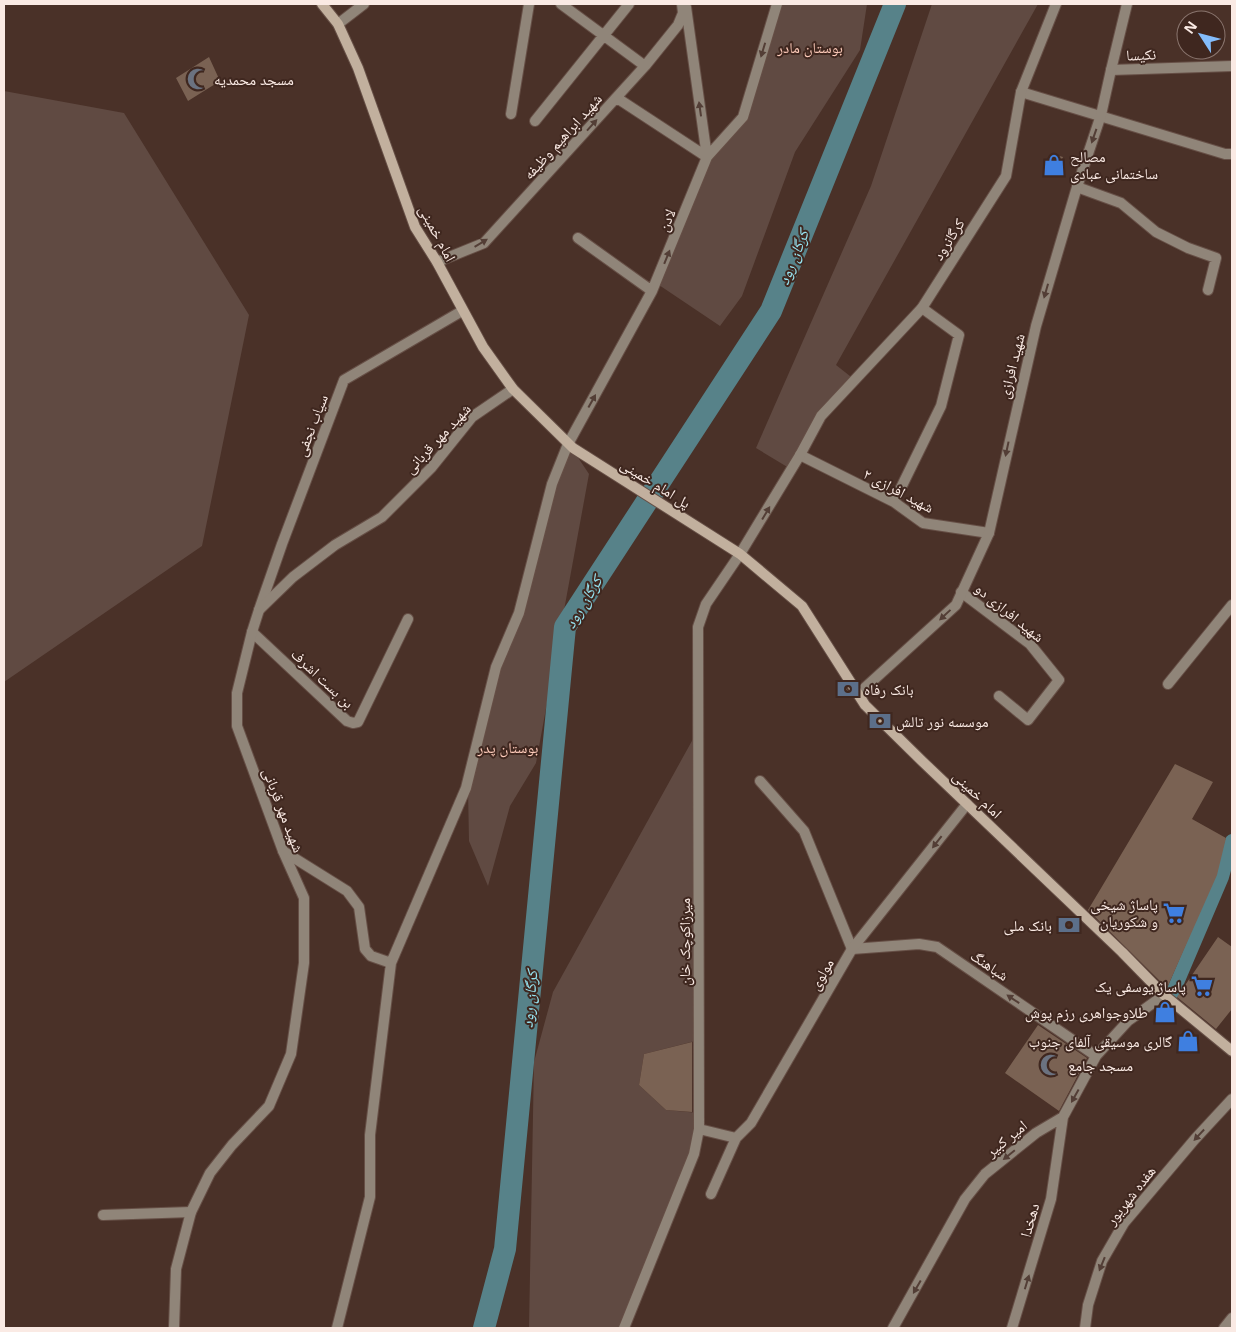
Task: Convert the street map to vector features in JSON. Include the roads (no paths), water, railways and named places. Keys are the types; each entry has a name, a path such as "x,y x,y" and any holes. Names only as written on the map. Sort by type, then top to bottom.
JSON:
{"main road":[{"name":"امام خمینی","path":"322,4 338,24 358,68 415,226 437,262 462,310 484,347 513,389 571,446"},
{"name":"پل امام خمینی","path":"571,446 722,542"},
{"name":"امام خمینی","path":"722,542 740,554 802,606 865,705 1122,952 1164,995 1232,1051"}],"street":[{"path":"338,24 364,4"},
{"path":"511,114 529,4"},
{"path":"561,4 645,66"},
{"path":"535,122 629,4"},
{"path":"684,4 707,157"},
{"name":"شهید ابراهیم وظیفه","path":"437,262 484,243 645,66 678,25 684,4"},
{"name":"لادن","path":"337,1328 370,1197 370,1135 391,964 466,788 496,667 519,613 552,484 652,291 707,157 743,117 777,4"},
{"name":"کرگانرود","path":"800,455 821,416 922,308 1006,176 1021,92 1056,4"},
{"name":"شهید افرازی","path":"858,694 956,605 989,533 1036,326 1077,187 1102,115 1110,70 1128,4"},
{"name":"نکیسا","path":"1110,70 1232,66"},
{"path":"1021,92 1102,115 1225,154 1232,154"},
{"path":"617,98 707,157"},
{"path":"1077,187 1121,204 1156,232 1188,248 1216,258 1208,290"},
{"path":"578,238 652,291"},
{"path":"894,502 941,406 959,335 922,308"},
{"name":"سیاب نجفی","path":"259,610 285,535 344,380 462,310"},
{"name":"شهید مهر قربانی","path":"174,1328 176,1269 191,1212 210,1173 232,1145 270,1106 291,1054 304,963 304,898 283,851 237,726 237,693 259,610 293,577 335,545 382,517 431,468 472,417 513,389"},
{"name":"شهید افرازی ۲","path":"800,455 894,502 923,523 989,533"},
{"name":"میرزاکوچک خان","path":"624,1328 691,1162 699,1129 698,627 706,604 740,554 800,455"},
{"name":"شهید افرازی دو","path":"961,592 1030,644 1059,680 1028,720 999,696"},
{"path":"1168,684 1232,605"},
{"name":"بن بست اشرف","path":"252,632 353,724 358,722 408,619"},
{"path":"760,782 804,830 852,950"},
{"name":"مولوی","path":"711,1194 736,1138 751,1123 852,950 967,804"},
{"path":"283,851 347,891 359,907 365,949 371,956 391,964"},
{"name":"شباهنگ","path":"852,950 919,944 937,947 1096,1056"},
{"path":"1063,1118 1096,1056 1128,1021 1164,995"},
{"name":"هفده شهریور","path":"1086,1328 1088,1305 1102,1261 1124,1223 1195,1138 1232,1099"},
{"name":"امیر کبیر","path":"893,1328 966,1199 985,1174 1036,1133 1063,1118"},
{"name":"دهخدا","path":"1012,1328 1051,1198 1063,1118"},
{"path":"699,1129 736,1138"},
{"path":"103,1215 191,1212"},
{"path":"1224,1328 1232,1318"}],"waterway":[{"name":"کرگان رود","path":"484,1328 505,1249 565,627 771,311 895,4"},
{"path":"1173,992 1222,877 1232,841"}],"place":[{"name":"مسجد محمدیه","path":"198,79"},
{"name":"مصالح ساختمانی عبادی","path":"1054,165"},
{"name":"بانک رفاه","path":"848,689"},
{"name":"موسسه نور تالش","path":"880,721"},
{"name":"پاساژ شیخی و شکوریان","path":"1174,913"},
{"name":"بانک ملی","path":"1069,925"},
{"name":"پاساژ یوسفی یک","path":"1202,986"},
{"name":"طلاوجواهری رزم پوش","path":"1165,1012"},
{"name":"گالری موسیقی آلفای جنوب","path":"1188,1041"},
{"name":"مسجد جامع","path":"1051,1065"}],"park label":[{"name":"بوستان مادر","path":"810,47"},
{"name":"بوستان پدر","path":"508,747"}]}
